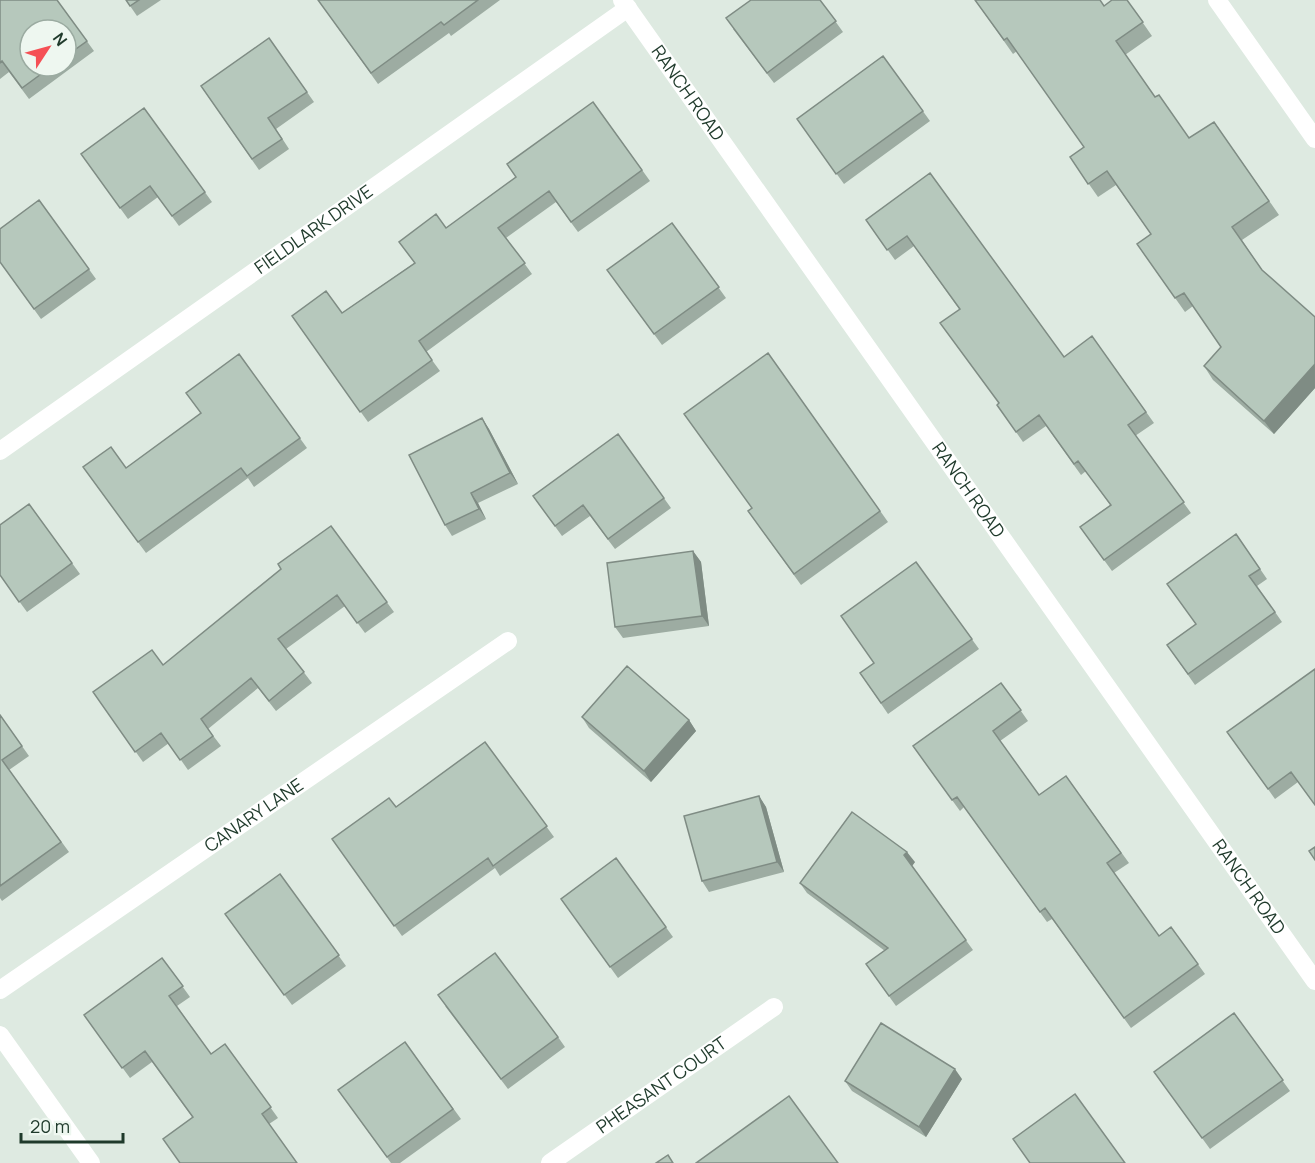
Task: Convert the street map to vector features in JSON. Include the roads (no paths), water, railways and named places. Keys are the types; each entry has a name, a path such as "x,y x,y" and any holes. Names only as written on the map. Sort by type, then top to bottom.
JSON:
{"street":[{"path":"1217,0 1315,139"},
{"name":"FIELDLARK DRIVE","path":"0,451 625,4"},
{"name":"RANCH ROAD","path":"625,4 1315,981"},
{"name":"CANARY LANE","path":"0,990 508,641"},
{"name":"PHEASANT COURT","path":"550,1163 774,1007"},
{"path":"0,1035 91,1163"}]}
